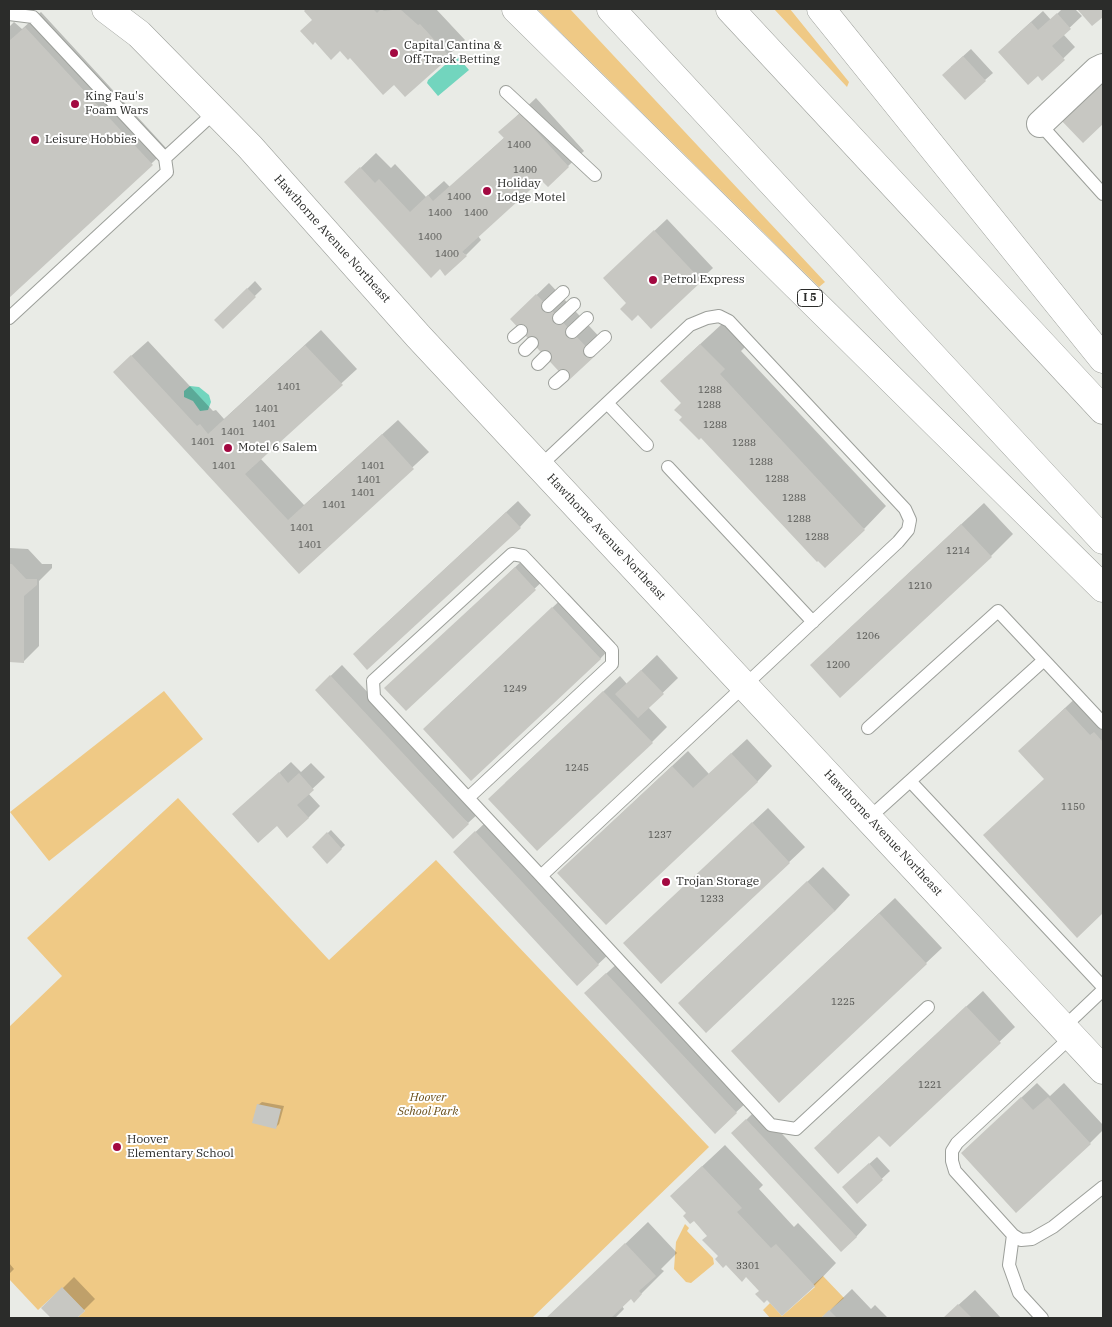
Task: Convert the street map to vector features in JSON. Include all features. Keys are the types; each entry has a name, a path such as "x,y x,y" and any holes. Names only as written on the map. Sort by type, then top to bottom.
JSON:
{"main road":[{"name":"Hawthorne Avenue Northeast","path":"106,9 139,34 216,111 418,336 1103,1070"},
{"name":"I 5","path":"516,9 1103,588"},
{"path":"611,9 1103,540"},
{"path":"730,9 1103,410"},
{"path":"821,9 1103,359"}],"street":[{"path":"1040,124 1097,70 1103,67"}],"lane":[{"path":"9,14 33,17 165,158 167,172 9,318"},
{"path":"506,92 595,174"},
{"path":"165,158 216,111"},
{"path":"1040,124 1103,194"},
{"path":"548,306 563,292"},
{"path":"559,318 574,304"},
{"path":"540,466 690,325 707,318 719,316 729,321 905,509 910,520 908,530 898,542 541,876"},
{"path":"572,332 587,318"},
{"path":"590,351 605,337"},
{"path":"607,403 647,445"},
{"path":"668,467 813,622"},
{"path":"468,798 612,664 612,650 523,556 512,554 373,681 374,697 771,1125 796,1128 928,1007"},
{"path":"868,728 998,612 1103,723"},
{"path":"869,818 1044,660"},
{"path":"910,781 1103,988 1068,1032 957,1143 952,1151 955,1171 1013,1235 1021,1240 1032,1239 1053,1227 1103,1187"},
{"path":"1013,1235 1009,1265 1019,1293 1042,1318"}],"green space":[{"path":"537,9 570,9 825,282 819,287"},
{"path":"774,9 790,9 849,82 847,87"},
{"path":"164,691 203,739 49,861 10,812"},
{"name":"Hoover School Park","path":"178,798 329,960 436,860 709,1147 532,1318 77,1318 85,1311 62,1288 38,1310 9,1279 9,1027 62,976 27,938"},
{"path":"685,1224 689,1228 687,1231 713,1258 714,1264 691,1283 686,1282 674,1269 676,1242"},
{"path":"823,1276 844,1298 821,1318 770,1318 763,1310 770,1303 782,1316 815,1287 813,1285"}],"shaded area":[{"path":"455,56 469,70 438,96 427,83 428,80"},
{"path":"190,386 199,387 209,395 211,402 208,410 200,411 193,401 184,397 184,391"}],"building":[{"name":"Capital Cantina & Off Track Betting","path":"306,9 373,9 377,13 381,9 384,11 400,9 418,25 420,24 450,57 405,97 394,85 383,95 350,58 348,60 340,51 331,60 315,42 313,45 300,31 312,20 304,11"},
{"path":"1077,9 1103,9 1103,17 1092,26"},
{"path":"1057,13 1071,29 1052,46 1065,60 1042,81 1038,76 1028,85 998,52 1031,22 1038,30"},
{"path":"25,27 153,165 9,298 9,41"},
{"path":"963,56 986,81 965,100 942,75"},
{"path":"1099,79 1103,83 1103,124 1083,143 1059,118"},
{"name":"Holiday Lodge Motel","path":"520,113 569,167 548,187 541,180 462,252 467,256 445,276 440,269 431,278 344,182 360,167 375,183 379,179 410,212 428,195 433,201 504,138 498,132"},
{"name":"Petrol Express","path":"654,230 702,281 651,329 638,315 632,321 620,309 626,303 603,278"},
{"path":"247,288 256,297 223,329 214,320"},
{"path":"536,294 595,356 568,381 510,319"},
{"path":"700,344 725,369 720,374 865,530 825,568 817,562 701,438 699,440 679,420 682,417 674,410 681,403 660,381"},
{"name":"Motel 6 Salem","path":"305,345 343,385 245,474 288,520 382,434 414,469 299,574 113,372 131,355 197,426 200,424 208,434"},
{"path":"506,512 521,528 367,670 353,654"},
{"path":"961,524 992,557 840,698 810,665"},
{"path":"9,564 12,564 26,579 37,579 37,585 24,596 24,663 9,662"},
{"path":"515,567 536,590 406,711 384,688"},
{"path":"552,607 601,659 471,781 423,729"},
{"path":"641,670 664,694 638,718 615,694"},
{"path":"330,675 469,824 453,839 315,690"},
{"path":"603,691 653,743 537,851 488,799"},
{"path":"1065,708 1090,735 1094,732 1103,742 1103,913 1077,938 983,835 1044,779 1018,751"},
{"path":"731,753 758,782 606,925 557,873 672,766 693,788"},
{"path":"279,772 288,783 299,773 314,790 297,805 309,818 287,838 277,826 258,843 232,814"},
{"path":"752,822 790,863 661,984 623,943"},
{"path":"475,831 599,965 577,986 453,852"},
{"path":"327,832 342,849 327,864 312,847"},
{"path":"807,881 835,911 706,1033 678,1003"},
{"path":"879,913 927,964 779,1103 731,1051"},
{"path":"606,973 737,1113 715,1134 584,993"},
{"path":"966,1006 1001,1043 890,1147 879,1136 838,1174 814,1148"},
{"path":"1021,1097 1033,1110 1048,1097 1091,1144 1016,1213 961,1153"},
{"path":"257,1104 281,1109 276,1129 252,1123"},
{"path":"746,1119 857,1237 841,1252 731,1133"},
{"path":"869,1163 883,1180 857,1204 842,1187"},
{"path":"702,1166 742,1208 737,1212 771,1248 776,1244 815,1286 782,1316 767,1300 764,1303 755,1294 759,1291 746,1277 742,1282 726,1265 723,1268 715,1259 718,1256 702,1240 707,1236 694,1221 690,1224 683,1216 686,1213 670,1196"},
{"path":"625,1243 656,1276 639,1291 642,1294 634,1303 631,1299 611,1318 546,1318"},
{"path":"62,1287 85,1311 77,1318 51,1318 41,1308"},
{"path":"958,1304 972,1318 943,1318"},
{"path":"829,1310 837,1318 821,1318"}],"place":[{"name":"Capital Cantina & Off Track Betting","path":"394,53"},
{"name":"King Fau's Foam Wars","path":"75,104"},
{"name":"Leisure Hobbies","path":"35,140"},
{"name":"Holiday Lodge Motel","path":"487,191"},
{"name":"Petrol Express","path":"653,280"},
{"name":"Motel 6 Salem","path":"228,448"},
{"name":"Trojan Storage","path":"666,882"},
{"name":"Hoover Elementary School","path":"117,1147"}]}
